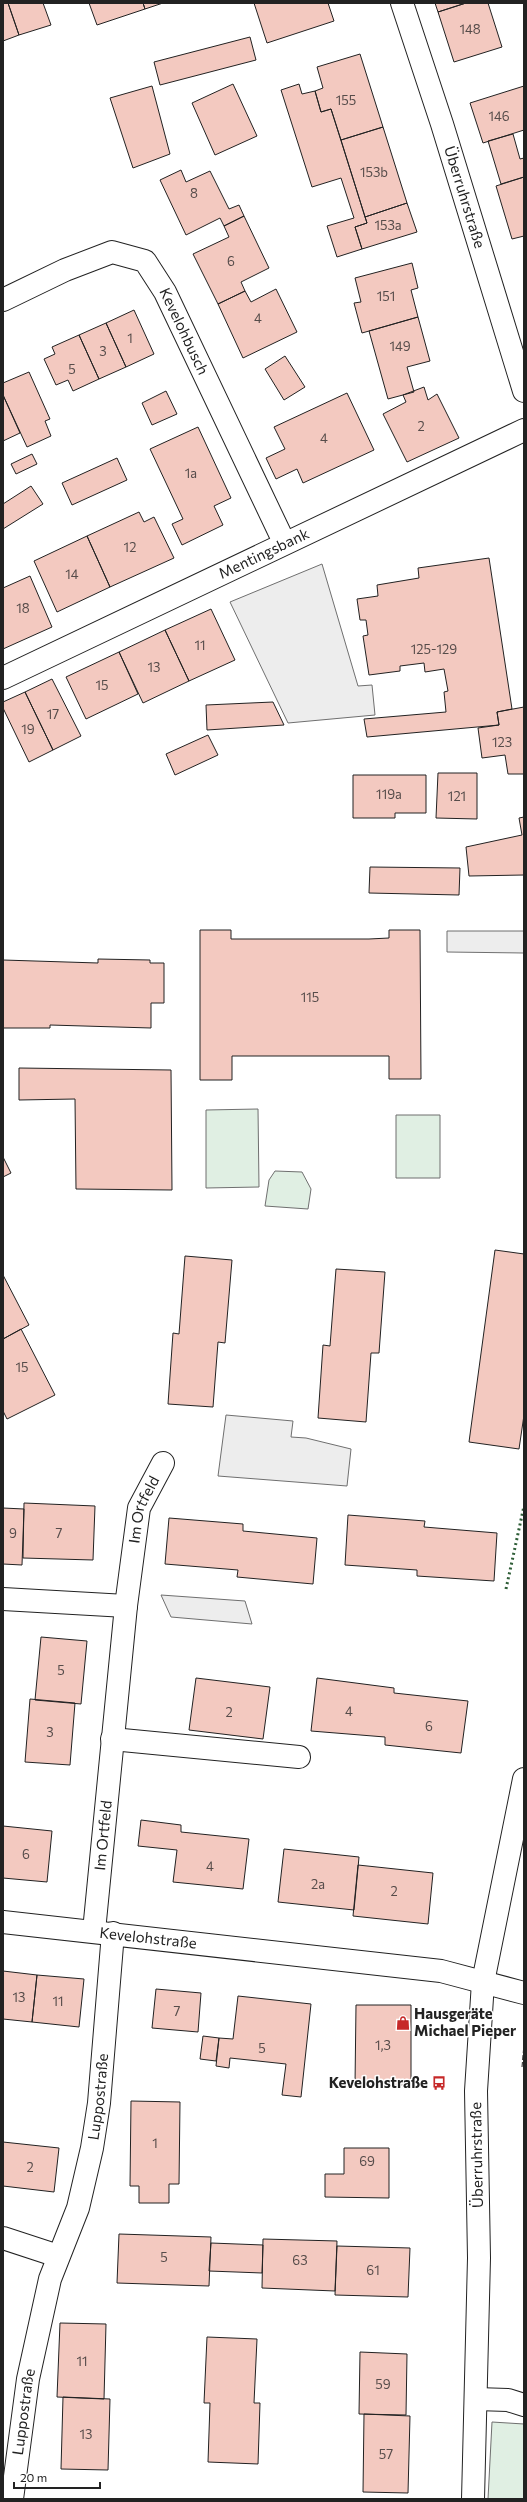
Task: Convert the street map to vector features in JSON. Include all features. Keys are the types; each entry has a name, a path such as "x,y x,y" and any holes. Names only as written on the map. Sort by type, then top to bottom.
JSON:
{"street":[{"name":"Überruhrstraße","path":"402,3 442,124 524,392"},
{"name":"Kevelohbusch","path":"3,300 65,270 112,252 145,261 165,292 284,542"},
{"name":"Mentingsbank","path":"3,678 284,542 524,430"},
{"name":"Im Ortfeld","path":"104,1932 112,1739 126,1606 139,1508 162,1464"},
{"path":"3,1599 126,1606"},
{"path":"112,1739 299,1757"},
{"name":"Überruhrstraße","path":"473,2499 480,2258 476,2091 484,1982 520,1814 524,1779"},
{"name":"Kevelohstraße","path":"3,1922 104,1932 441,1971 524,1993"},
{"name":"Luppostraße","path":"12,2499 28,2379 50,2279 78,2208 92,2148 99,2103 104,1932"},
{"path":"3,2238 58,2256"},
{"path":"476,2399 508,2400 524,2405"}],"green space":[{"path":"258,1109 259,1187 206,1188 206,1110"},
{"path":"396,1115 440,1115 440,1178 396,1178"},
{"path":"275,1171 302,1172 311,1189 308,1209 265,1206 269,1180"},
{"path":"492,2422 524,2424 524,2499 488,2499"}],"shaded area":[{"path":"322,564 358,686 372,685 375,715 288,723 230,602"},
{"path":"447,931 524,931 524,953 447,952"},
{"path":"226,1415 293,1421 291,1437 306,1438 351,1449 347,1486 218,1476"},
{"path":"161,1595 245,1601 252,1624 171,1617"}],"building":[{"path":"3,3 8,3 19,35 3,41"},
{"path":"8,3 43,3 51,25 19,35"},
{"path":"89,3 143,3 145,9 97,25"},
{"path":"143,3 163,3 145,9"},
{"path":"254,3 328,3 334,21 267,43"},
{"path":"435,3 466,3 438,12"},
{"path":"466,3 488,3 502,47 454,62 438,12"},
{"path":"250,37 256,60 160,85 154,62"},
{"path":"360,54 383,127 341,140 331,109 321,112 315,91 323,88 317,67"},
{"path":"233,84 257,136 215,155 192,103"},
{"path":"299,84 302,94 315,91 321,112 331,109 367,223 355,227 362,249 337,257 327,226 354,218 341,178 312,187 281,90"},
{"path":"152,86 170,154 133,168 110,98"},
{"path":"524,86 524,130 483,143 470,103"},
{"path":"383,127 407,203 365,217 341,140"},
{"path":"513,134 520,159 524,158 524,177 501,184 488,141"},
{"path":"181,170 186,182 210,171 229,209 239,205 244,216 224,226 220,218 186,235 160,180"},
{"path":"524,177 524,236 512,239 496,186"},
{"path":"407,203 417,232 362,249 355,227 367,223 365,217"},
{"path":"244,216 269,268 241,282 245,291 218,304 193,254 229,237 224,226"},
{"path":"412,263 418,288 411,290 418,317 362,333 354,303 361,302 355,278"},
{"path":"276,289 297,332 243,358 218,304 245,291 251,302"},
{"path":"134,310 154,354 126,367 106,323"},
{"path":"418,317 430,361 407,367 414,392 388,399 369,331"},
{"path":"106,323 126,367 99,379 79,335"},
{"path":"79,335 99,379 73,391 68,380 56,385 44,359 55,354 52,347"},
{"path":"285,356 305,387 284,400 265,369"},
{"path":"29,372 50,419 45,421 51,436 27,447 3,395 3,383"},
{"path":"424,387 428,400 437,394 459,438 407,462 383,414 406,402 403,395"},
{"path":"166,391 177,414 152,425 142,403"},
{"path":"347,393 374,450 303,483 297,469 276,479 266,458 285,449 274,427"},
{"path":"3,395 20,433 3,441"},
{"path":"198,427 231,498 214,506 223,525 182,545 172,524 183,519 150,449"},
{"path":"32,454 37,464 16,474 11,464"},
{"path":"117,458 127,480 72,505 62,483"},
{"path":"31,486 43,504 3,529 3,504"},
{"path":"139,512 144,522 154,517 174,558 110,587 87,536"},
{"path":"87,536 110,587 57,612 34,561"},
{"path":"489,558 512,709 497,712 499,725 367,737 364,719 446,712 444,692 448,691 444,669 425,672 424,663 400,666 400,671 369,675 363,636 368,635 366,620 360,620 357,599 378,596 377,585 419,578 418,568"},
{"path":"30,576 52,627 3,649 3,588"},
{"path":"211,609 235,660 189,681 165,630"},
{"path":"165,630 189,681 143,703 119,652"},
{"path":"119,652 138,694 86,719 66,677"},
{"path":"52,679 81,736 53,750 25,692"},
{"path":"25,692 53,750 29,762 3,708 3,702"},
{"path":"273,702 284,725 207,730 206,705"},
{"path":"524,707 524,774 508,774 505,755 482,758 478,728 499,725 497,712"},
{"path":"208,735 218,755 175,775 166,754"},
{"path":"438,773 477,773 477,819 436,818"},
{"path":"353,775 426,775 426,813 395,813 395,818 353,818"},
{"path":"524,817 524,875 469,876 466,847 522,835 519,818"},
{"path":"370,867 460,868 459,895 369,893"},
{"path":"200,930 231,930 231,939 369,939 389,938 389,930 420,930 421,1079 389,1079 389,1056 232,1056 232,1080 200,1080"},
{"path":"98,959 150,960 150,963 164,963 164,1003 151,1003 151,1028 50,1025 50,1028 3,1028 3,960 98,963"},
{"path":"19,1068 171,1070 172,1190 76,1189 75,1099 19,1100"},
{"path":"3,1157 11,1173 3,1177"},
{"path":"495,1250 524,1254 524,1415 519,1449 469,1442"},
{"path":"185,1256 232,1260 225,1343 218,1342 213,1407 168,1404 173,1333 179,1334"},
{"path":"336,1269 385,1272 379,1353 371,1353 366,1422 318,1418 323,1345 330,1346"},
{"path":"3,1275 29,1325 3,1339"},
{"path":"21,1329 55,1395 7,1419 3,1411 3,1339"},
{"path":"24,1503 95,1506 93,1560 23,1558"},
{"path":"3,1508 24,1509 22,1565 3,1564"},
{"path":"348,1515 425,1521 424,1527 497,1533 494,1581 417,1576 417,1570 345,1565"},
{"path":"169,1518 243,1524 243,1531 317,1538 313,1584 237,1577 238,1570 165,1564"},
{"path":"41,1637 87,1641 81,1704 35,1700"},
{"path":"196,1678 270,1687 263,1739 189,1730"},
{"path":"317,1678 394,1688 394,1693 468,1701 461,1753 385,1745 385,1737 311,1731"},
{"path":"30,1699 75,1703 70,1765 25,1762"},
{"path":"141,1820 181,1825 181,1832 249,1839 243,1889 173,1882 177,1850 138,1846"},
{"path":"3,1826 52,1831 47,1882 3,1878"},
{"path":"284,1849 359,1857 354,1910 278,1902"},
{"path":"358,1865 433,1873 428,1924 353,1916"},
{"path":"3,1971 37,1975 32,2022 3,2019"},
{"path":"37,1975 84,1979 79,2027 32,2022"},
{"path":"156,1989 201,1993 198,2032 152,2028"},
{"path":"238,1996 311,2004 301,2097 282,2095 286,2064 230,2058 229,2068 216,2066 219,2038 233,2039"},
{"path":"356,2005 411,2005 411,2085 355,2085"},
{"path":"203,2036 219,2038 216,2061 200,2059"},
{"path":"131,2101 180,2102 179,2184 169,2184 169,2203 139,2203 139,2186 130,2186"},
{"path":"3,2142 59,2148 54,2192 3,2186"},
{"path":"344,2148 389,2148 389,2198 325,2197 325,2174 344,2174"},
{"path":"119,2234 211,2237 209,2286 117,2283"},
{"path":"263,2239 337,2241 335,2291 262,2288"},
{"path":"211,2243 263,2245 262,2273 209,2271"},
{"path":"337,2246 410,2248 408,2297 335,2295"},
{"path":"60,2323 106,2324 104,2399 57,2397"},
{"path":"207,2337 257,2339 254,2403 260,2403 258,2464 208,2462 210,2403 204,2403"},
{"path":"360,2352 407,2354 406,2415 359,2414"},
{"path":"63,2397 110,2399 108,2470 61,2469"},
{"path":"364,2414 410,2416 408,2493 363,2492"}],"hedge":[{"path":"506,1589 524,1506"}],"fence":[{"path":"522,2067 524,2044"}],"place":[{"name":"Hausgeräte Michael Pieper","path":"403,2023"},
{"name":"Kevelohstraße","path":"439,2083"}]}
